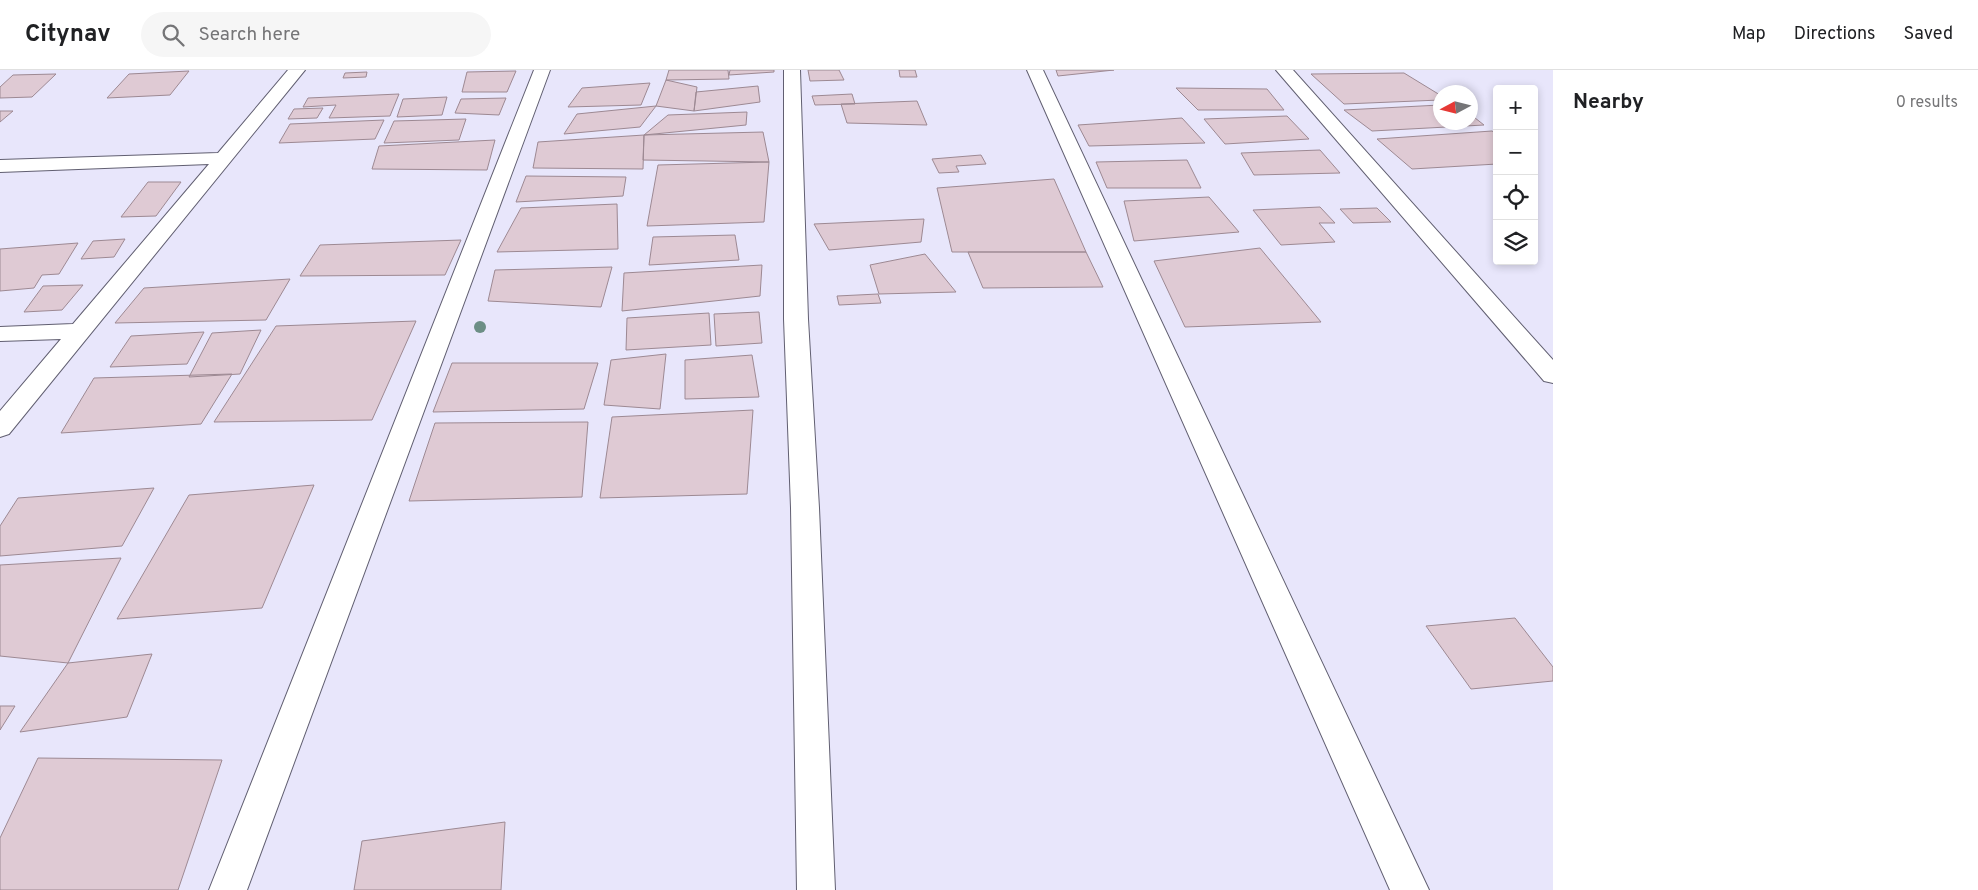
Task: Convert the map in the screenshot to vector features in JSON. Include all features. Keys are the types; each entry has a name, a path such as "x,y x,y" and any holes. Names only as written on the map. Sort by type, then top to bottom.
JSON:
{"street":[{"path":"0,428 297,70"},
{"path":"228,890 542,70"},
{"path":"792,70 796,319 805,508 816,890"},
{"path":"1035,70 1410,890"},
{"path":"1284,70 1553,375"},
{"path":"0,166 224,158"},
{"path":"0,334 81,331"}],"building":[{"path":"669,70 728,70 729,79 666,80"},
{"path":"730,70 774,70 774,72 729,75"},
{"path":"808,70 839,70 844,80 810,81"},
{"path":"899,70 915,70 917,77 900,77"},
{"path":"1056,70 1114,70 1058,76"},
{"path":"189,71 170,95 107,98 129,74"},
{"path":"516,71 507,92 462,92 467,72"},
{"path":"367,72 366,77 343,78 345,73"},
{"path":"1404,73 1433,91 1433,100 1344,104 1311,74"},
{"path":"56,74 32,97 0,98 0,87 13,75"},
{"path":"666,80 697,87 694,111 656,106"},
{"path":"650,83 641,105 568,107 582,88"},
{"path":"758,86 760,102 694,111 696,92"},
{"path":"1176,88 1267,89 1284,110 1198,110"},
{"path":"399,94 390,116 329,118 336,105 303,107 308,98"},
{"path":"852,94 855,104 815,105 812,96"},
{"path":"447,97 442,115 397,117 403,99"},
{"path":"506,98 499,115 455,113 461,99"},
{"path":"917,101 927,125 847,123 841,104"},
{"path":"1433,105 1433,128 1372,131 1344,110"},
{"path":"656,106 640,127 564,134 577,114"},
{"path":"323,108 317,118 288,119 294,109"},
{"path":"0,111 13,111 0,122"},
{"path":"747,112 746,125 644,135 668,115"},
{"path":"1287,116 1309,139 1225,144 1204,119"},
{"path":"1182,118 1205,143 1089,146 1078,125"},
{"path":"466,119 459,140 384,143 394,121"},
{"path":"384,120 375,139 279,143 290,124"},
{"path":"1492,131 1493,164 1412,169 1377,139"},
{"path":"763,132 769,162 643,160 644,135"},
{"path":"644,135 643,169 533,168 538,142"},
{"path":"495,140 487,170 372,169 379,146"},
{"path":"1320,150 1340,173 1254,175 1241,153"},
{"path":"981,155 986,164 956,166 959,172 939,173 932,159"},
{"path":"1187,160 1201,188 1107,188 1096,162"},
{"path":"769,162 764,222 647,226 658,165"},
{"path":"526,176 626,177 623,196 516,202"},
{"path":"1054,179 1086,252 952,252 937,188"},
{"path":"148,182 181,182 156,216 121,217"},
{"path":"1209,197 1239,232 1134,241 1124,201"},
{"path":"617,204 618,249 497,252 521,208"},
{"path":"1320,207 1335,223 1319,223 1335,242 1281,245 1253,210"},
{"path":"1377,208 1391,222 1353,223 1340,209"},
{"path":"924,219 921,242 829,250 814,224"},
{"path":"735,235 739,260 649,265 653,237"},
{"path":"125,239 114,257 81,259 93,241"},
{"path":"461,240 445,275 300,276 320,245"},
{"path":"78,243 59,274 42,275 34,288 0,291 0,249"},
{"path":"1260,248 1321,322 1185,327 1154,261"},
{"path":"968,252 1086,252 1103,287 983,288"},
{"path":"925,254 956,292 879,294 870,265"},
{"path":"762,265 760,296 622,311 624,273"},
{"path":"612,267 601,307 488,301 495,270"},
{"path":"290,279 266,320 115,323 144,288"},
{"path":"83,285 62,310 24,312 43,286"},
{"path":"878,294 881,303 839,305 837,296"},
{"path":"759,312 762,343 716,346 714,314"},
{"path":"709,313 711,345 626,350 627,318"},
{"path":"416,321 372,420 214,422 276,326"},
{"path":"261,330 240,374 189,377 212,333"},
{"path":"204,332 187,364 110,367 131,336"},
{"path":"666,354 660,409 604,405 611,360"},
{"path":"752,355 759,397 685,399 685,360"},
{"path":"452,363 598,363 584,409 433,412"},
{"path":"232,374 201,424 61,433 94,378"},
{"path":"753,410 747,494 600,498 612,417"},
{"path":"588,422 582,497 409,501 435,423"},
{"path":"314,485 262,608 117,619 189,495"},
{"path":"154,488 122,546 0,556 0,526 18,498"},
{"path":"121,558 68,663 0,656 0,565"},
{"path":"1515,618 1553,667 1553,681 1471,689 1426,626"},
{"path":"152,654 127,717 20,732 68,663"},
{"path":"0,706 15,706 0,730"},
{"path":"38,758 222,760 178,890 0,890 0,838"},
{"path":"505,822 501,890 354,890 362,841"}]}
